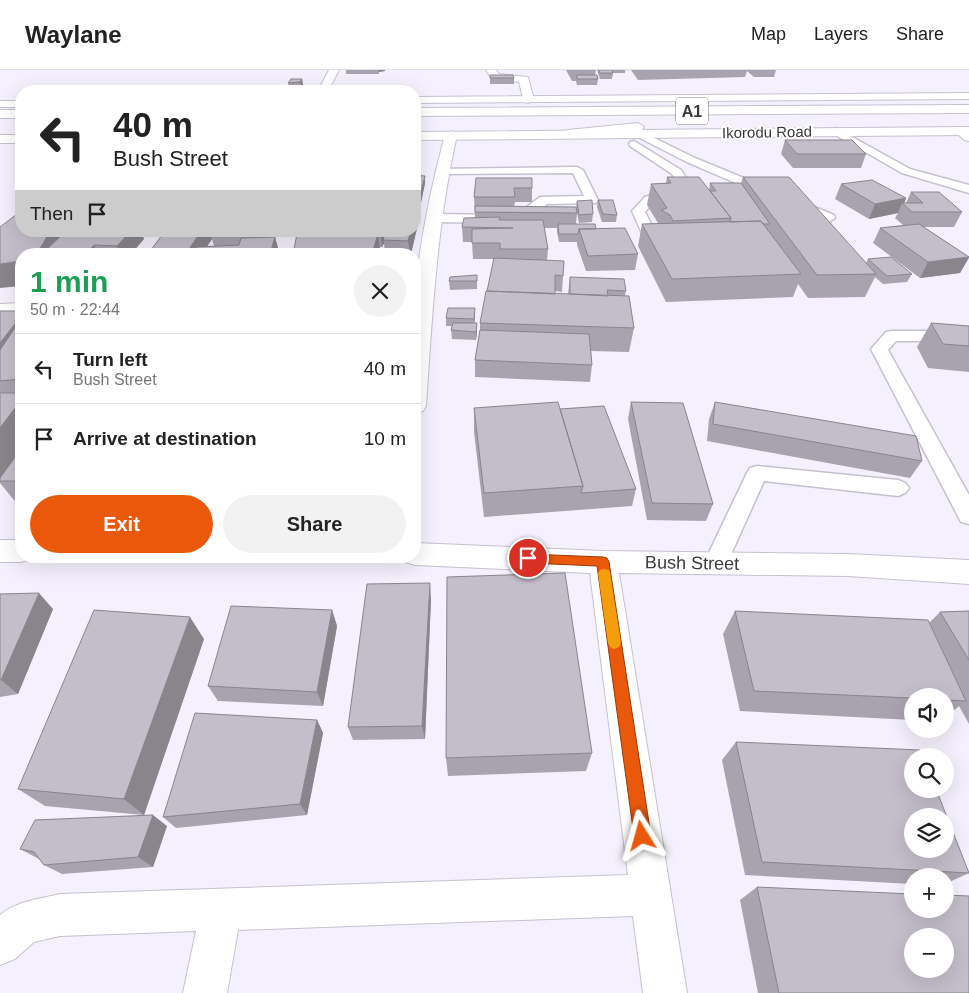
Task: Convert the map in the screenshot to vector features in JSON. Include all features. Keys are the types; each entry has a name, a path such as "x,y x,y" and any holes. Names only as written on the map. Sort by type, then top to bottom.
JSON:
{"main road":[{"path":"326,85 334,70"},
{"path":"491,70 493,75 496,76 524,79 528,100"},
{"name":"Ikorodu Road","path":"421,100 969,96"},
{"path":"486,112 647,99"},
{"path":"0,104 15,104"},
{"name":"Ikorodu Road","path":"421,112 969,110"},
{"path":"0,114 15,114"},
{"path":"568,134 688,122"},
{"name":"Ikorodu Road","path":"421,124 688,122 967,130"},
{"path":"0,128 15,128"},
{"name":"Ikorodu Road","path":"421,136 967,130"},
{"path":"421,286 442,171 451,135"},
{"path":"0,139 15,139"},
{"path":"0,310 15,309"},
{"path":"0,550 15,551"},
{"name":"Bush Street","path":"421,554 603,562 848,565 969,572"},
{"path":"603,562 665,993"},
{"path":"0,944 23,923 60,915 651,895"},
{"path":"205,993 221,910"}],"lane":[{"path":"836,132 906,171 969,188"},
{"path":"622,134 640,149 677,172 686,187 649,200 638,211 651,238"},
{"path":"640,134 691,160 829,218"},
{"path":"434,218 519,219 544,200 592,200 578,170 442,171"},
{"path":"969,336 892,336 879,349 969,516"},
{"path":"716,563 757,473 898,488"}],"building":[{"path":"599,70 612,70 613,73 600,73"},
{"path":"490,75 513,75 514,78 490,78"},
{"path":"577,75 597,75 598,79 577,79"},
{"path":"291,79 302,79 300,82 288,83"},
{"path":"785,140 852,140 866,154 797,154"},
{"path":"421,176 425,176 421,192"},
{"path":"667,177 699,177 731,218 673,221 670,215 661,210 667,208 651,184 671,183"},
{"path":"743,177 789,177 876,274 817,275"},
{"path":"476,178 532,178 532,188 514,188 515,197 474,197"},
{"path":"872,180 906,198 875,204 841,184"},
{"path":"710,183 741,183 770,224 763,224 761,221 730,222 731,218 710,191 716,191"},
{"path":"911,192 939,192 962,212 912,212 902,203 923,203"},
{"path":"592,200 593,214 579,215 577,201"},
{"path":"598,200 613,200 617,215 603,214"},
{"path":"475,206 576,207 577,213 475,212"},
{"path":"15,216 15,237 47,237 40,248 15,248 15,262 0,264 0,227"},
{"path":"500,217 499,220 543,220 548,249 500,249 500,243 472,243 472,229 513,228 462,227 464,218"},
{"path":"761,221 801,274 672,279 642,224"},
{"path":"558,224 595,224 596,229 579,229 578,234 559,234"},
{"path":"919,224 969,257 928,262 880,228"},
{"path":"625,228 638,254 588,256 579,229"},
{"path":"60,237 125,237 117,246 94,245 91,248 48,248"},
{"path":"161,237 197,237 190,248 152,248"},
{"path":"275,237 272,248 197,248 239,245 241,238"},
{"path":"296,237 377,237 374,248 294,248"},
{"path":"384,237 409,237 408,241 383,240"},
{"path":"891,257 912,274 887,276 868,259"},
{"path":"494,258 564,261 563,276 555,275 555,294 487,291"},
{"path":"477,275 477,281 449,281 450,277"},
{"path":"570,277 624,279 626,291 607,290 608,296 570,294"},
{"path":"486,291 629,296 634,328 480,323"},
{"path":"448,308 475,308 474,319 446,318"},
{"path":"0,311 15,311 15,324 0,343"},
{"path":"453,323 477,323 476,332 451,330"},
{"path":"931,323 969,326 969,346 943,344"},
{"path":"15,328 15,380 0,381 0,350"},
{"path":"480,330 589,334 592,365 475,360"},
{"path":"0,393 15,393 15,408 0,428"},
{"path":"558,402 583,486 484,493 474,408"},
{"path":"631,402 683,403 713,504 652,503"},
{"path":"715,402 916,436 922,461 713,424"},
{"path":"604,406 636,489 581,493 583,486 560,409"},
{"path":"15,457 15,481 0,481 0,478"},
{"path":"565,573 592,753 446,758 447,577"},
{"path":"430,583 422,726 348,727 367,584"},
{"path":"39,593 1,680 0,680 0,594"},
{"path":"231,606 332,610 317,692 208,686"},
{"path":"94,610 190,617 124,799 18,789"},
{"path":"735,611 928,620 966,701 954,700 954,688 904,688 904,698 754,691"},
{"path":"969,611 969,660 940,612"},
{"path":"195,713 317,720 300,804 163,817"},
{"path":"736,742 904,749 904,798 940,798 943,808 904,808 904,858 954,858 954,835 969,873 954,872 954,868 904,868 904,870 762,862"},
{"path":"153,815 138,857 44,865 34,852 20,849 35,820"},
{"path":"757,887 904,894 904,918 954,918 954,895 969,896 969,993 779,993"}],"slow traffic":[{"path":"604,573 614,643"}],"route":[{"path":"528,558 603,562 642,836"}]}
